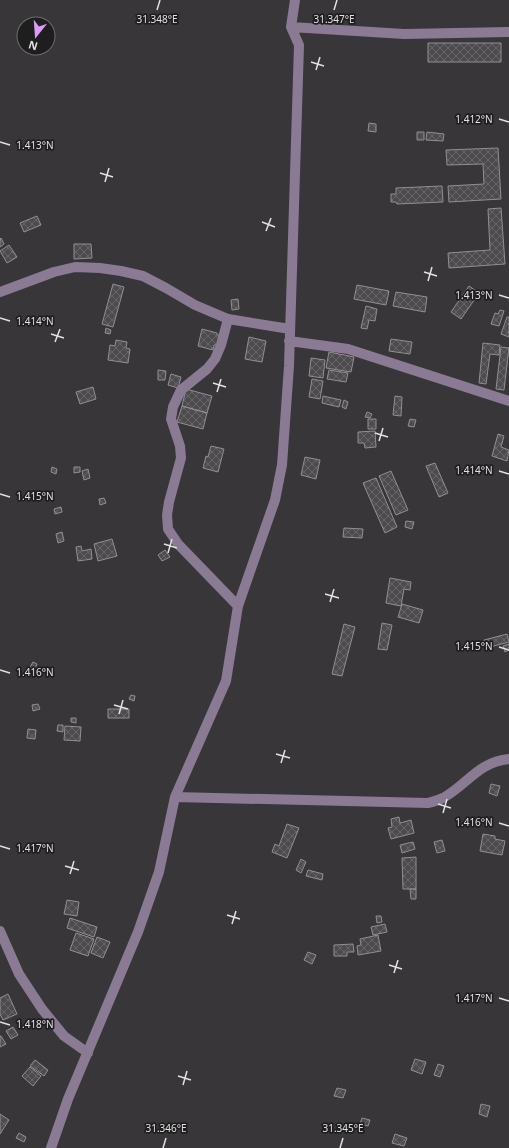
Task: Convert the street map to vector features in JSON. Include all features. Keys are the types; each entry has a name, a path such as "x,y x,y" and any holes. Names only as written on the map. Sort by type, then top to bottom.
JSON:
{"street":[{"path":"51,1148 68,1099 138,932 159,872 175,797 226,681 238,606 275,500 282,465 289,366 299,45 290,27 295,0"},
{"path":"290,27 404,34 509,32"},
{"path":"0,292 54,272 75,267 100,268 143,276 196,305 228,319 290,329"},
{"path":"228,319 222,345 215,359 206,369 181,390 173,407 171,419 180,446 181,458 167,515 168,529 178,544 238,606"},
{"path":"289,341 348,349 509,401"},
{"path":"175,797 428,803 442,798 455,790 482,767 498,760 509,759"},
{"path":"0,935 11,954 19,974 42,1009 64,1036 88,1053"}],"building":[{"path":"428,43 501,43 501,62 428,62"},
{"path":"369,123 376,124 376,132 368,131"},
{"path":"417,132 424,132 424,140 417,140"},
{"path":"427,132 444,134 443,141 426,140"},
{"path":"498,148 501,199 449,202 448,186 484,184 483,164 447,165 446,150"},
{"path":"442,186 443,202 397,204 396,202 391,202 391,194 396,194 396,188"},
{"path":"501,208 505,264 449,268 448,253 490,250 488,209"},
{"path":"37,216 41,225 24,232 20,223"},
{"path":"1,238 4,244 0,247 0,239"},
{"path":"74,244 91,244 92,258 74,259"},
{"path":"9,245 17,257 7,263 0,251"},
{"path":"113,284 124,287 113,327 102,324"},
{"path":"357,285 389,291 386,305 354,299"},
{"path":"469,286 479,293 461,319 451,312"},
{"path":"396,292 427,297 425,312 393,306"},
{"path":"238,299 239,309 232,310 231,300"},
{"path":"366,306 377,309 375,321 369,320 367,329 361,328"},
{"path":"500,310 504,311 499,326 491,324 495,313 498,314"},
{"path":"507,317 509,317 509,337 501,334"},
{"path":"106,328 111,330 110,334 105,333"},
{"path":"202,329 217,333 217,335 219,335 217,345 214,345 213,350 198,346"},
{"path":"249,337 266,341 262,362 245,359"},
{"path":"391,339 412,342 410,354 389,351"},
{"path":"116,340 127,342 126,348 130,349 128,363 108,360 110,345 115,346"},
{"path":"483,343 500,345 499,355 490,354 486,384 479,383"},
{"path":"501,347 509,348 504,390 496,389"},
{"path":"329,352 354,357 351,372 326,368"},
{"path":"311,358 325,360 323,378 309,376"},
{"path":"158,370 166,371 165,380 158,380"},
{"path":"329,370 348,373 346,382 327,379"},
{"path":"171,374 181,377 178,388 168,385"},
{"path":"312,379 323,381 320,399 309,397"},
{"path":"93,387 96,399 80,404 76,392"},
{"path":"186,389 212,396 207,413 182,406"},
{"path":"323,396 341,400 339,407 322,403"},
{"path":"395,396 402,397 401,416 393,415"},
{"path":"344,400 348,402 346,409 342,407"},
{"path":"182,406 207,413 203,429 177,422"},
{"path":"367,412 372,414 370,418 365,417"},
{"path":"368,419 376,419 376,429 368,429"},
{"path":"410,419 416,420 414,427 408,426"},
{"path":"375,431 376,447 365,448 364,443 358,443 358,432"},
{"path":"498,434 504,436 501,447 509,450 507,461 492,456"},
{"path":"211,446 224,449 218,472 203,468 206,456 208,457"},
{"path":"305,457 320,460 316,479 301,475"},
{"path":"435,463 448,493 439,497 426,466"},
{"path":"52,467 57,469 56,474 51,472"},
{"path":"74,467 80,467 80,472 74,473"},
{"path":"88,469 90,478 84,480 82,471"},
{"path":"391,471 408,510 396,515 379,476"},
{"path":"376,478 397,527 385,533 363,483"},
{"path":"104,498 106,503 100,505 99,499"},
{"path":"61,507 62,512 55,514 54,509"},
{"path":"406,521 414,522 412,529 405,527"},
{"path":"344,528 363,529 362,538 343,537"},
{"path":"62,532 64,541 58,543 56,534"},
{"path":"112,539 117,556 98,561 94,544"},
{"path":"81,546 82,551 91,549 92,559 78,561 76,547"},
{"path":"165,550 170,557 162,561 158,555"},
{"path":"390,578 411,582 410,590 404,589 401,606 386,603"},
{"path":"402,604 423,610 419,623 398,617"},
{"path":"382,623 392,625 387,650 378,649"},
{"path":"344,624 355,627 342,676 332,674"},
{"path":"507,634 509,642 486,648 484,640"},
{"path":"509,644 509,650 505,652 503,646"},
{"path":"33,662 37,664 34,670 30,667"},
{"path":"131,695 135,696 134,701 129,699"},
{"path":"38,704 40,709 33,711 32,705"},
{"path":"108,709 129,709 129,718 108,718"},
{"path":"71,718 76,718 76,723 71,722"},
{"path":"58,725 63,725 63,732 57,731"},
{"path":"65,726 81,727 80,741 64,740"},
{"path":"28,729 36,730 35,739 27,738"},
{"path":"491,784 500,786 497,796 489,793"},
{"path":"399,817 400,823 411,820 414,833 391,839 388,828 392,827 391,819"},
{"path":"287,824 299,828 287,858 272,852 275,844 279,846"},
{"path":"483,834 495,836 495,839 505,841 502,855 480,851"},
{"path":"442,840 445,851 437,853 434,842"},
{"path":"413,842 415,849 402,853 400,845"},
{"path":"416,857 416,889 403,889 402,858"},
{"path":"301,859 306,862 301,873 296,870"},
{"path":"308,870 323,874 322,880 306,876"},
{"path":"410,889 416,889 416,899 411,899"},
{"path":"67,900 79,902 77,916 64,914"},
{"path":"376,916 381,916 382,922 377,923"},
{"path":"70,918 97,927 94,937 67,928"},
{"path":"385,924 387,932 373,935 371,927"},
{"path":"76,933 94,939 88,956 70,950"},
{"path":"378,935 381,951 358,955 357,946 361,945 360,939"},
{"path":"97,937 110,942 103,958 91,953"},
{"path":"353,944 354,952 347,952 347,956 334,956 334,945"},
{"path":"308,952 316,955 312,964 304,960"},
{"path":"8,994 17,1014 3,1020 0,1014 0,998"},
{"path":"13,1027 18,1035 11,1039 6,1031"},
{"path":"0,1036 6,1044 0,1047"},
{"path":"415,1059 426,1062 422,1074 411,1070"},
{"path":"35,1060 48,1070 44,1076 30,1066"},
{"path":"438,1064 444,1066 440,1077 434,1075"},
{"path":"30,1067 41,1076 33,1086 22,1076"},
{"path":"337,1088 346,1090 343,1098 334,1096"},
{"path":"481,1104 490,1106 487,1117 479,1114"},
{"path":"0,1114 9,1120 0,1134"},
{"path":"362,1118 370,1120 368,1126 360,1124"},
{"path":"19,1133 26,1137 24,1142 16,1138"},
{"path":"395,1134 407,1138 404,1146 392,1143"}]}
